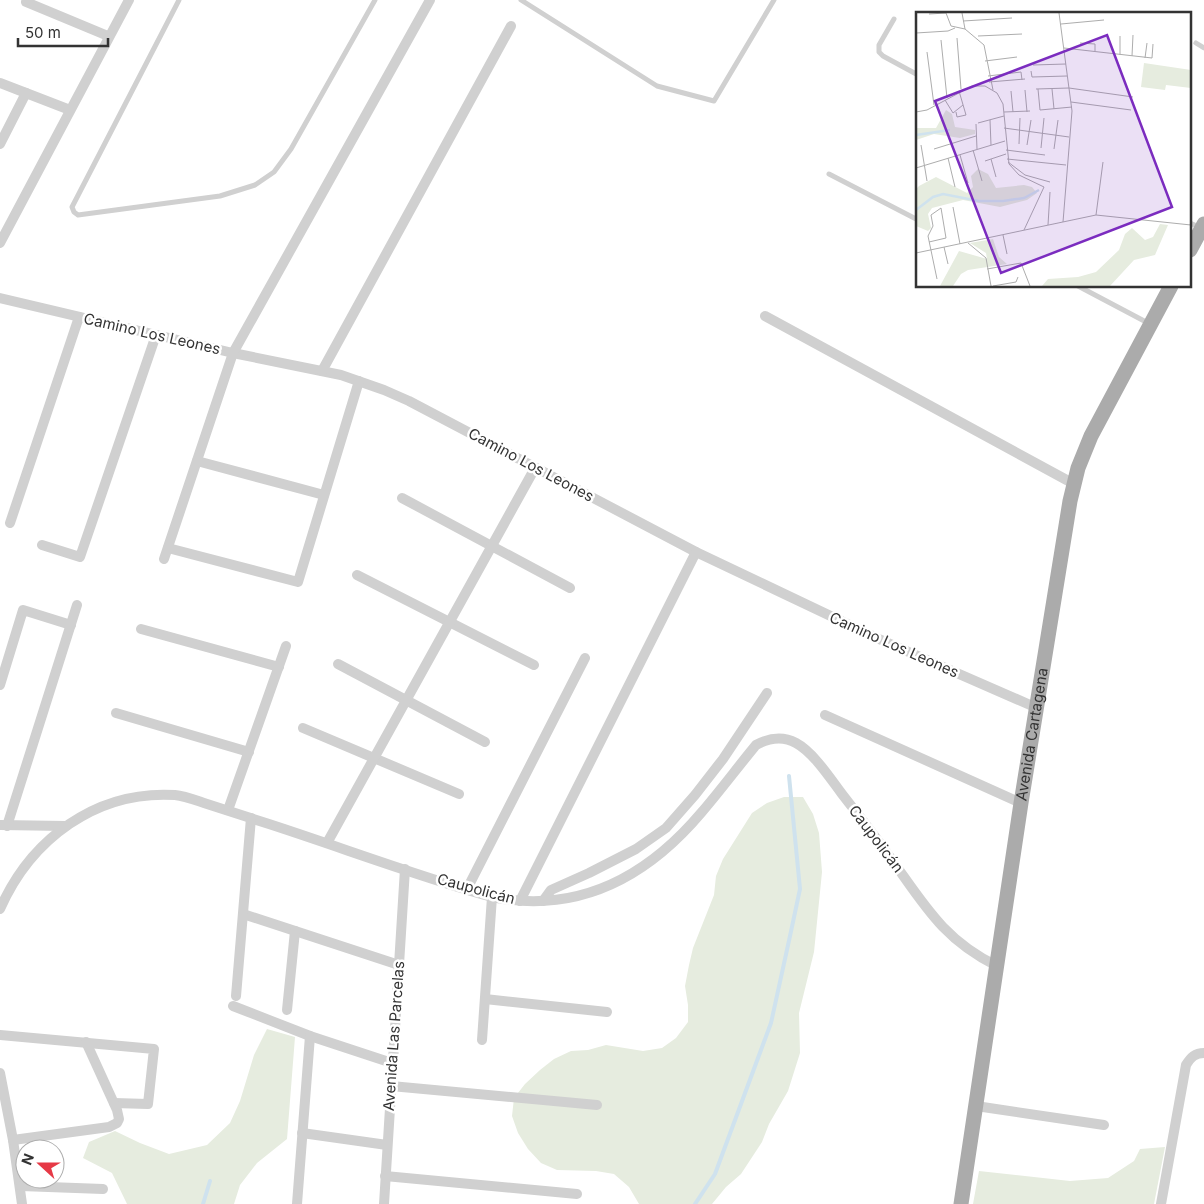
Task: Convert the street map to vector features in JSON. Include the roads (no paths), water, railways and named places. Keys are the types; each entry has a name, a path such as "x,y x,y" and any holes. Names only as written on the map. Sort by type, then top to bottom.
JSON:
{"main road":[{"path":"1192,244 1199,225"},
{"name":"Avenida Cartagena","path":"961,1204 1021,803 1074,484 1091,436 1170,288"}],"street":[{"path":"0,243 108,36 129,0"},
{"path":"164,559 233,353 430,0"},
{"path":"26,2 108,36"},
{"path":"322,371 511,26"},
{"path":"0,83 70,110"},
{"path":"0,144 26,93"},
{"name":"Camino Los Leones","path":"0,298 359,381 409,401 696,552 879,639 1037,708"},
{"path":"765,316 1074,484"},
{"path":"10,523 79,317"},
{"path":"42,545 80,557 156,335"},
{"path":"168,548 298,582 359,381"},
{"path":"197,461 324,495"},
{"path":"326,843 536,468"},
{"path":"402,498 570,588"},
{"path":"520,901 696,552"},
{"path":"357,575 534,665"},
{"path":"66,826 4,826 78,605"},
{"path":"0,686 23,610 71,625"},
{"path":"141,629 279,667"},
{"path":"228,810 286,646"},
{"path":"467,889 585,658"},
{"path":"338,664 485,742"},
{"path":"543,901 551,890 636,849 666,828 723,759 767,692"},
{"path":"116,713 249,752"},
{"path":"826,715 1021,803"},
{"path":"303,728 459,794"},
{"name":"Caupolicán","path":"0,909 16,877 27,862 52,836 66,826 96,809 128,799 144,796 178,795 492,896 520,901 543,901 591,893 635,873 658,855 699,815 756,745 769,740 783,739 796,743 803,748 829,777 940,926 970,952 997,966"},
{"path":"251,818 235,1001 310,1036 392,1063"},
{"name":"Avenida Las Parcelas","path":"384,1204 405,869"},
{"path":"482,1040 492,896"},
{"path":"243,914 398,966"},
{"path":"287,1010 295,931"},
{"path":"485,999 606,1012"},
{"path":"0,1035 154,1049 148,1104 114,1103"},
{"path":"297,1204 310,1036"},
{"path":"13,1140 109,1127 117,1123 119,1119 114,1103 86,1042"},
{"path":"1161,1204 1186,1065 1195,1054 1204,1053"},
{"path":"0,1073 15,1152"},
{"path":"391,1086 597,1105"},
{"path":"976,1106 1104,1125"},
{"path":"0,1122 10,1125"},
{"path":"302,1133 387,1145"},
{"path":"385,1176 577,1194"},
{"path":"65,1187 103,1188"},
{"path":"21,1189 22,1204"}],"lane":[{"path":"180,0 72,207 78,215 220,196 255,185 274,172 291,149 375,0"},
{"path":"521,0 657,86 714,101 774,0"},
{"path":"894,18 879,45 878,52 916,74"},
{"path":"1196,44 1204,48"},
{"path":"829,174 916,219"},
{"path":"1082,288 1151,324"}],"waterway":[{"path":"695,1204 715,1174 771,1023 800,889 789,776"},
{"path":"203,1204 210,1181"}]}
